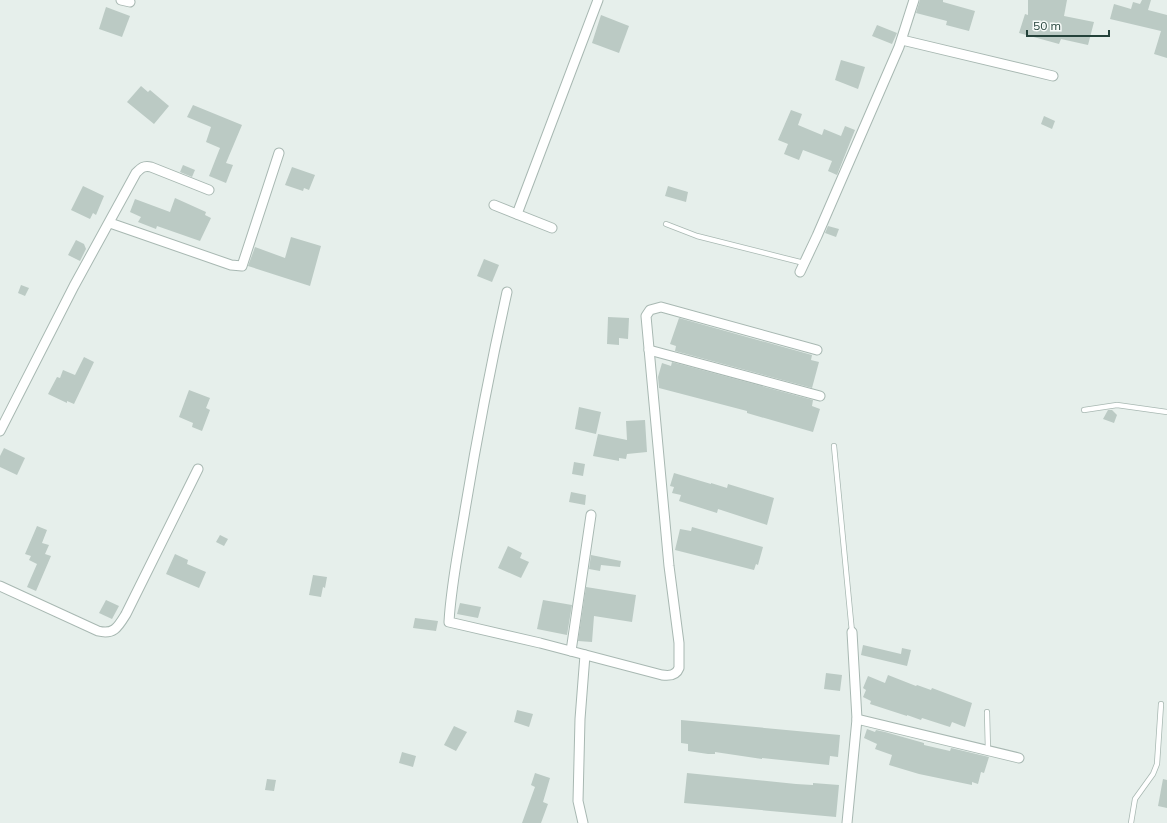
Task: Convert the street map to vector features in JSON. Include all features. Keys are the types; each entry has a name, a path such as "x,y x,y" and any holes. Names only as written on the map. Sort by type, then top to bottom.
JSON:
{"street":[{"path":"517,214 598,0"},
{"path":"800,272 902,40 914,0"},
{"path":"902,40 1053,76"},
{"path":"110,223 231,265 242,266 278,153"},
{"path":"0,431 74,286 136,174 141,168 146,166 209,190"},
{"path":"494,205 552,228"},
{"path":"507,292 488,376 451,598 449,622 667,675 673,675 679,668 679,643 669,566 646,316 650,310 661,307 817,350"},
{"path":"649,350 820,396"},
{"path":"0,586 98,631 110,633 115,631 126,614 198,469"},
{"path":"571,651 591,515"},
{"path":"847,823 857,719 852,632"},
{"path":"584,823 578,801 580,719 585,654"},
{"path":"857,719 1019,758"}],"lane":[{"path":"666,224 697,236 804,263"},
{"path":"1084,410 1128,406 1167,412"},
{"path":"834,446 852,632"},
{"path":"1131,823 1135,799 1153,774 1157,764 1161,704"},
{"path":"987,712 988,751"}],"building":[{"path":"920,0 943,0 943,2 975,11 969,31 946,25 947,21 916,13"},
{"path":"1028,0 1067,0 1064,16 1094,22 1088,45 1061,39 1059,44 1019,33 1025,14 1028,15"},
{"path":"1142,0 1151,0 1148,10 1167,15 1167,58 1154,54 1161,31 1110,19 1114,4 1131,9 1133,2 1140,4"},
{"path":"106,7 130,16 122,37 99,29"},
{"path":"601,15 629,26 619,53 592,43"},
{"path":"877,25 897,33 892,44 872,36"},
{"path":"841,60 865,67 858,89 835,80"},
{"path":"141,86 148,92 150,90 169,106 154,124 127,102"},
{"path":"193,105 242,125 226,163 233,165 226,183 209,176 220,148 206,142 211,127 187,117"},
{"path":"791,110 802,114 798,125 822,135 824,129 841,136 845,126 855,130 837,175 828,171 832,161 803,150 799,160 784,154 788,144 778,140"},
{"path":"1044,116 1055,121 1052,129 1041,124"},
{"path":"183,165 195,170 192,177 180,172"},
{"path":"292,167 315,175 309,190 304,188 303,191 285,185"},
{"path":"83,186 104,196 96,215 93,213 90,219 71,210"},
{"path":"668,186 688,192 686,202 665,196"},
{"path":"175,198 206,212 205,215 211,218 200,241 157,226 156,229 138,222 141,217 130,212 135,199 170,212"},
{"path":"828,226 839,229 836,237 825,233"},
{"path":"291,237 321,246 310,286 248,266 255,247 285,258"},
{"path":"76,240 84,244 86,249 80,261 68,255"},
{"path":"484,259 499,265 492,282 477,276"},
{"path":"21,285 29,288 25,296 18,293"},
{"path":"608,317 629,318 628,339 619,338 619,345 607,344"},
{"path":"679,318 812,355 811,360 819,362 812,388 675,351 676,346 670,344"},
{"path":"84,357 94,362 74,404 67,401 67,403 48,394 57,377 60,378 63,370 75,375"},
{"path":"672,362 813,400 812,406 820,409 813,432 747,413 747,411 659,388 658,377 662,363 671,366"},
{"path":"189,390 210,398 206,408 210,410 202,431 192,427 193,423 179,417"},
{"path":"579,407 601,412 596,434 575,429"},
{"path":"1108,410 1112,410 1117,415 1114,423 1103,419"},
{"path":"645,420 647,452 627,454 626,459 619,458 619,461 593,456 598,434 627,440 626,421"},
{"path":"4,448 25,458 17,475 0,467 0,456"},
{"path":"574,462 585,464 583,476 572,474"},
{"path":"674,473 727,488 728,484 774,498 767,525 718,509 717,513 679,501 681,495 672,493 674,487 670,486"},
{"path":"571,492 586,495 585,505 569,502"},
{"path":"37,526 47,530 42,543 49,545 45,554 51,556 36,591 27,587 37,564 29,560 31,556 25,554"},
{"path":"692,527 763,547 758,565 756,564 754,570 675,550 680,529 691,531"},
{"path":"220,535 228,539 224,546 216,542"},
{"path":"508,546 522,553 520,558 529,562 521,578 498,568"},
{"path":"175,554 188,560 187,564 206,572 199,588 166,574"},
{"path":"591,555 621,561 620,567 601,565 600,571 589,569"},
{"path":"313,575 327,577 325,588 323,587 321,597 309,595"},
{"path":"586,587 636,595 632,622 594,616 592,642 578,641"},
{"path":"106,600 119,606 112,619 99,613"},
{"path":"543,600 572,605 567,635 537,629"},
{"path":"460,603 481,607 478,618 457,614"},
{"path":"415,618 438,621 436,631 413,628"},
{"path":"863,645 901,654 902,648 911,650 907,666 861,655"},
{"path":"826,673 842,675 840,691 824,689"},
{"path":"888,675 916,686 917,685 931,690 932,688 972,703 965,727 952,722 950,727 922,718 921,720 870,704 871,701 863,697 866,690 863,688 868,676 885,683"},
{"path":"517,710 533,714 529,727 514,722"},
{"path":"681,720 840,735 838,757 830,756 829,765 762,759 715,752 715,754 708,754 688,751 688,744 681,743"},
{"path":"454,726 467,732 456,751 444,745"},
{"path":"867,729 875,732 876,730 885,732 924,743 924,745 950,751 951,748 989,757 984,773 981,772 978,784 972,782 972,785 919,774 889,765 892,755 875,749 877,744 864,738"},
{"path":"402,752 416,756 413,767 399,763"},
{"path":"535,773 550,778 543,802 548,804 541,823 522,823 535,787 531,785"},
{"path":"687,773 796,784 813,785 813,783 839,785 836,817 684,803"},
{"path":"267,779 276,780 274,791 265,790"},
{"path":"1163,779 1167,780 1167,808 1158,806"}]}
